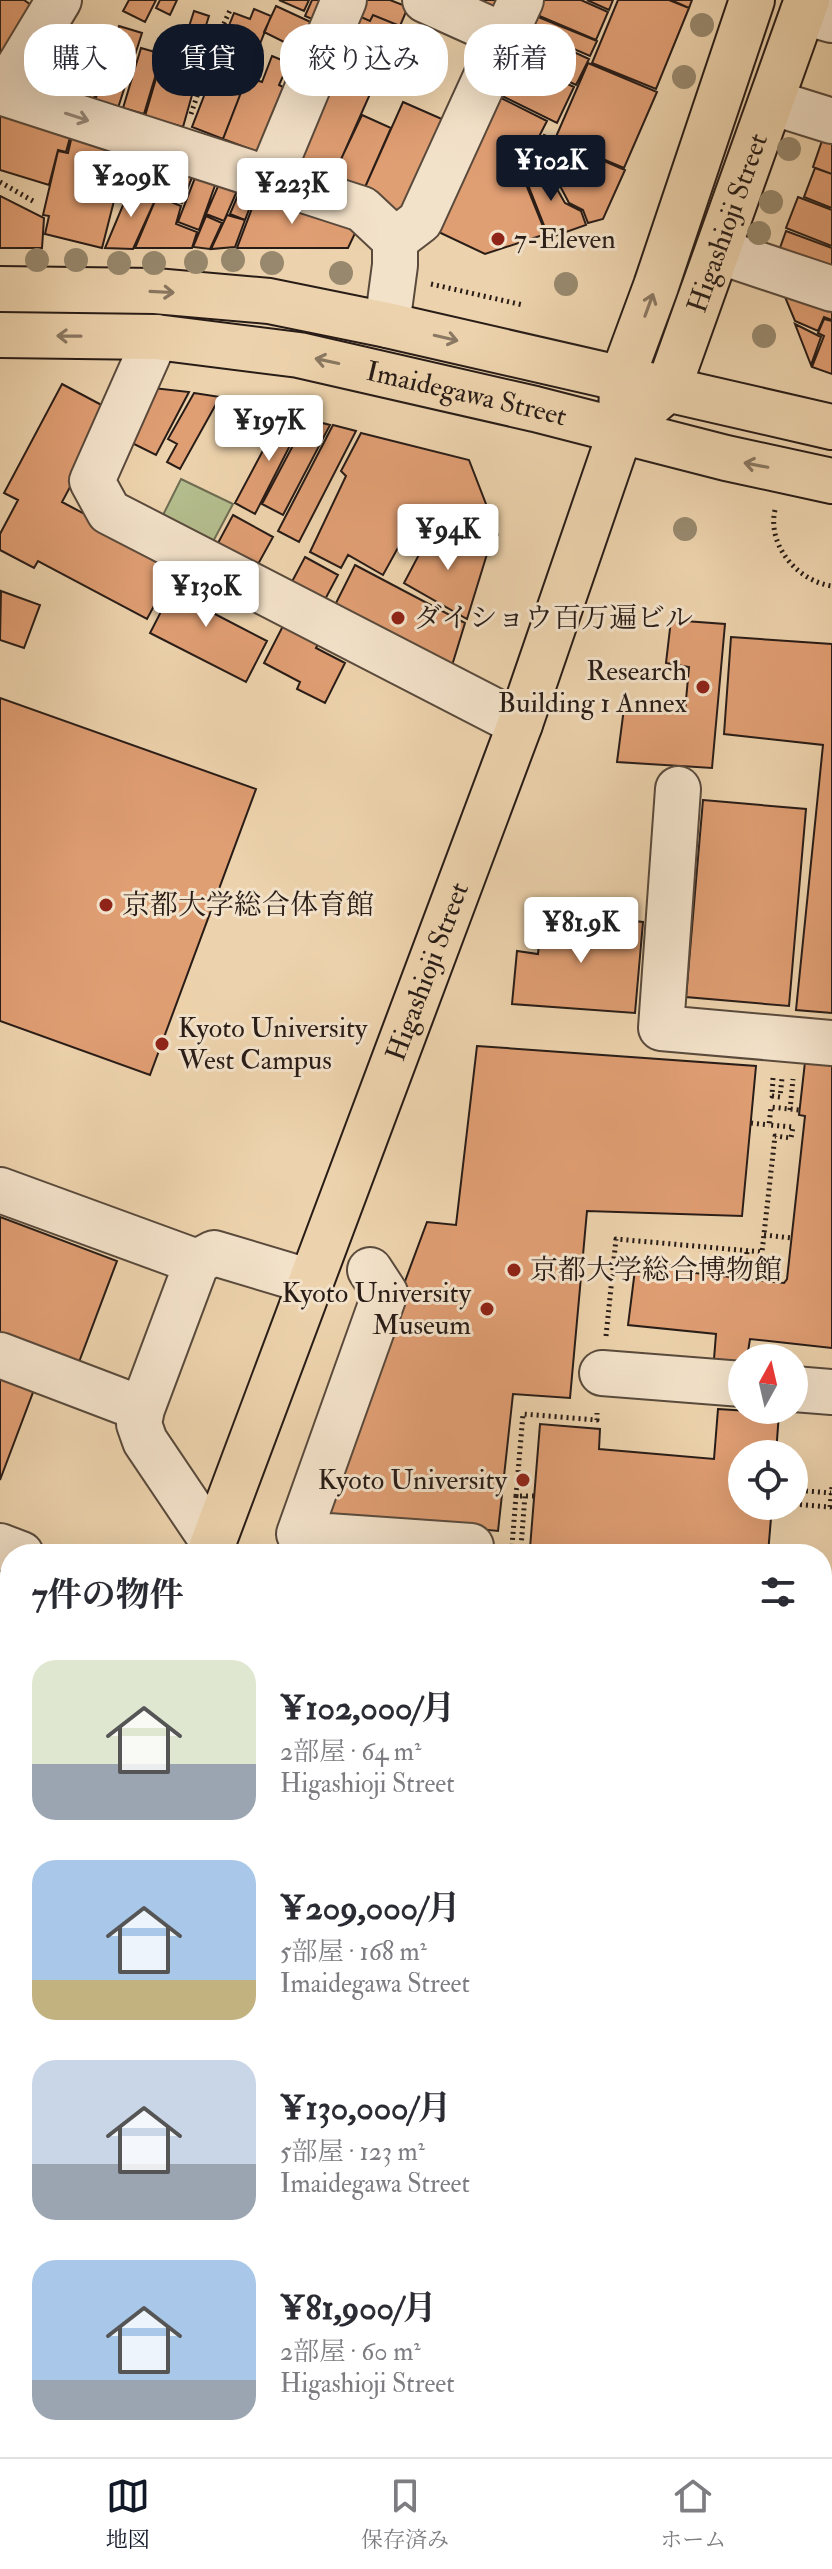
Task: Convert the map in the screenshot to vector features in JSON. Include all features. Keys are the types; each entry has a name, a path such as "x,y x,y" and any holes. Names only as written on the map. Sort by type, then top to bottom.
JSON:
{"main road":[{"name":"Higashioji Street","path":"213,1544 520,724 621,430 622,378 752,0"},
{"name":"Higashioji Street","path":"621,430 668,389 771,102 814,10"},
{"name":"Imaidegawa Street","path":"0,289 155,291 269,301 832,427"},
{"name":"Imaidegawa Street","path":"0,335 156,337 299,355 832,481"}],"street":[{"path":"59,0 1,93 362,209 394,259"},
{"path":"270,178 344,0"},
{"path":"387,325 394,259 420,221 513,18 425,0"},
{"path":"771,102 832,121"},
{"path":"718,251 832,289"},
{"path":"156,337 92,481 109,512 520,724"},
{"path":"678,789 661,1028 832,1043"},
{"path":"0,1190 197,1262"},
{"path":"209,1544 145,1441 139,1424 197,1262 214,1253 311,1282"},
{"path":"370,1270 385,1293 299,1534 442,1544"},
{"path":"0,1355 142,1409"},
{"path":"602,1373 728,1383"},
{"path":"808,1390 832,1392"}],"path":[{"path":"177,148 231,8"},
{"path":"0,182 33,201"},
{"path":"394,259 465,291 523,305"},
{"path":"777,497 772,521 778,544 788,562 807,576 832,586"},
{"path":"769,1125 772,1096"},
{"path":"771,1107 799,1110"},
{"path":"512,1544 523,1414 597,1420 616,1239 762,1252 775,1136 791,1138 793,1127 751,1123"},
{"path":"764,1235 792,1238"},
{"path":"745,1278 747,1251"},
{"path":"808,1505 831,1507 832,1486"},
{"path":"808,1491 831,1493"},
{"path":"521,1544 525,1495"},
{"path":"516,1496 534,1496"}],"green space":[{"path":"181,479 233,504 208,551 158,525"}],"building":[{"path":"0,0 24,0 38,10 0,56"},
{"path":"129,0 156,0 145,22 123,11"},
{"path":"160,0 177,0 170,15 156,8"},
{"path":"279,0 309,0 304,11"},
{"path":"312,0 336,0 326,24 305,16"},
{"path":"359,0 390,0 408,7 401,24 373,15 370,21 354,14"},
{"path":"478,0 507,0 501,18"},
{"path":"535,0 581,0 608,12 596,40 576,32 576,24 558,24 530,12"},
{"path":"587,0 613,0 609,10"},
{"path":"618,0 669,0 689,8 656,89 592,63"},
{"path":"671,0 692,0 689,8"},
{"path":"276,6 315,24 280,24 280,40 264,32"},
{"path":"254,9 271,16 264,34 264,24 230,24 234,13 250,19"},
{"path":"194,11 209,16 206,24 190,24"},
{"path":"354,14 370,21 373,15 395,24 349,24"},
{"path":"531,14 555,24 527,24"},
{"path":"136,31 142,33 136,52"},
{"path":"576,32 597,41 590,56 576,50"},
{"path":"141,48 152,51 152,87 144,114 123,108 127,96 136,96 136,65"},
{"path":"576,53 589,59 576,85"},
{"path":"272,56 280,59 280,96 291,96 263,154 223,139 240,96 264,96 264,77"},
{"path":"588,63 657,92 624,168 555,139"},
{"path":"152,92 152,96 192,96 183,127 145,116"},
{"path":"74,96 95,96 93,101"},
{"path":"97,96 122,96 118,108 95,101"},
{"path":"204,96 240,96 223,139 192,127"},
{"path":"317,96 369,96 335,173 295,155"},
{"path":"494,96 547,121 521,172 546,234 485,254 428,227"},
{"path":"502,96 570,96 557,123"},
{"path":"403,102 451,123 409,216 362,194"},
{"path":"0,110 72,130 66,152 58,150 49,185 0,170"},
{"path":"362,115 391,128 362,194 331,180"},
{"path":"73,131 109,139 97,192 115,197 102,248 45,234 49,216 43,215 58,151 68,153"},
{"path":"825,132 832,135 832,174 813,167"},
{"path":"544,135 625,170 603,219 588,223 583,210 569,203 558,182 541,173 545,164 533,158"},
{"path":"111,140 144,152 123,198 99,191"},
{"path":"144,154 194,172 182,203 133,184"},
{"path":"530,159 542,165 539,173 553,182 565,203 581,211 586,225 549,238 523,172"},
{"path":"815,168 832,174 832,208 804,197"},
{"path":"198,170 218,177 199,230 178,222"},
{"path":"222,177 240,184 224,221 206,214"},
{"path":"243,183 257,189 245,220 230,214"},
{"path":"131,186 157,196 133,249 105,248"},
{"path":"260,187 357,229 348,248 237,248"},
{"path":"0,196 44,218 42,248 0,248"},
{"path":"157,196 181,206 176,224 197,232 192,248 135,248"},
{"path":"798,197 832,210 832,246 786,228"},
{"path":"227,215 245,220 235,247 211,249"},
{"path":"206,216 222,223 210,249 193,247"},
{"path":"786,231 832,248 832,277 776,259"},
{"path":"780,285 832,303 832,320 824,317 818,331 795,321"},
{"path":"824,319 832,321 832,374 812,367 824,336 818,333"},
{"path":"795,324 821,337 811,365 809,360"},
{"path":"62,384 111,410 62,502 177,563 147,619 38,561 34,568 0,550 0,534 18,500 4,493"},
{"path":"153,388 189,392 156,455 126,440"},
{"path":"194,393 220,397 180,469 167,462 177,444 168,439"},
{"path":"283,413 304,418 255,514 235,503"},
{"path":"307,419 330,425 283,515 262,504"},
{"path":"333,425 356,431 299,542 278,531"},
{"path":"361,433 469,460 498,535 489,551 416,515 383,575 348,555 341,568 310,552 346,476 341,471"},
{"path":"233,515 273,537 251,577 211,556"},
{"path":"434,526 487,554 467,619 404,583"},
{"path":"305,557 338,575 320,609 287,591"},
{"name":"ダイショウ百万遍ビル","path":"355,565 465,623 450,672 331,613"},
{"path":"182,571 222,592 211,612 267,641 246,682 150,633"},
{"path":"1,591 40,605 24,648 0,640"},
{"path":"286,620 321,638 316,648 345,663 325,703 297,689 300,682 264,663"},
{"name":"Research Building 1 Annex","path":"671,620 725,624 712,768 617,762 624,708 685,711 689,667 666,663"},
{"path":"731,637 832,644 832,1013 796,1010 823,745 724,734"},
{"name":"京都大学総合体育館","path":"0,698 256,789 150,1075 0,1021"},
{"path":"703,800 806,809 789,1006 686,997"},
{"path":"542,912 643,922 635,1013 512,1004 517,951 538,954"},
{"name":"Kyoto University Museum","path":"477,1046 756,1066 742,1216 587,1211 570,1398 513,1394 498,1531 319,1513 427,1222 456,1225"},
{"path":"805,1062 832,1065 832,1348 750,1339 749,1344 728,1344 728,1361 714,1359 716,1334 628,1325 636,1262 695,1268 694,1273 784,1283 787,1279 805,1116 799,1115"},
{"path":"0,1217 117,1261 76,1370 0,1341"},
{"path":"0,1374 35,1387 0,1480"},
{"path":"718,1409 728,1410 728,1424 778,1424 777,1440 728,1440 728,1520 771,1520 769,1544 530,1544 540,1424 600,1429 599,1449 714,1459"}],"place":[{"name":"7-Eleven","path":"498,239"},
{"name":"ダイショウ百万遍ビル","path":"398,618"},
{"name":"Research Building 1 Annex","path":"703,687"},
{"name":"京都大学総合体育館","path":"106,905"},
{"name":"Kyoto University West Campus","path":"162,1044"},
{"name":"京都大学総合博物館","path":"514,1270"},
{"name":"Kyoto University Museum","path":"487,1309"},
{"name":"Kyoto University","path":"523,1480"}]}
